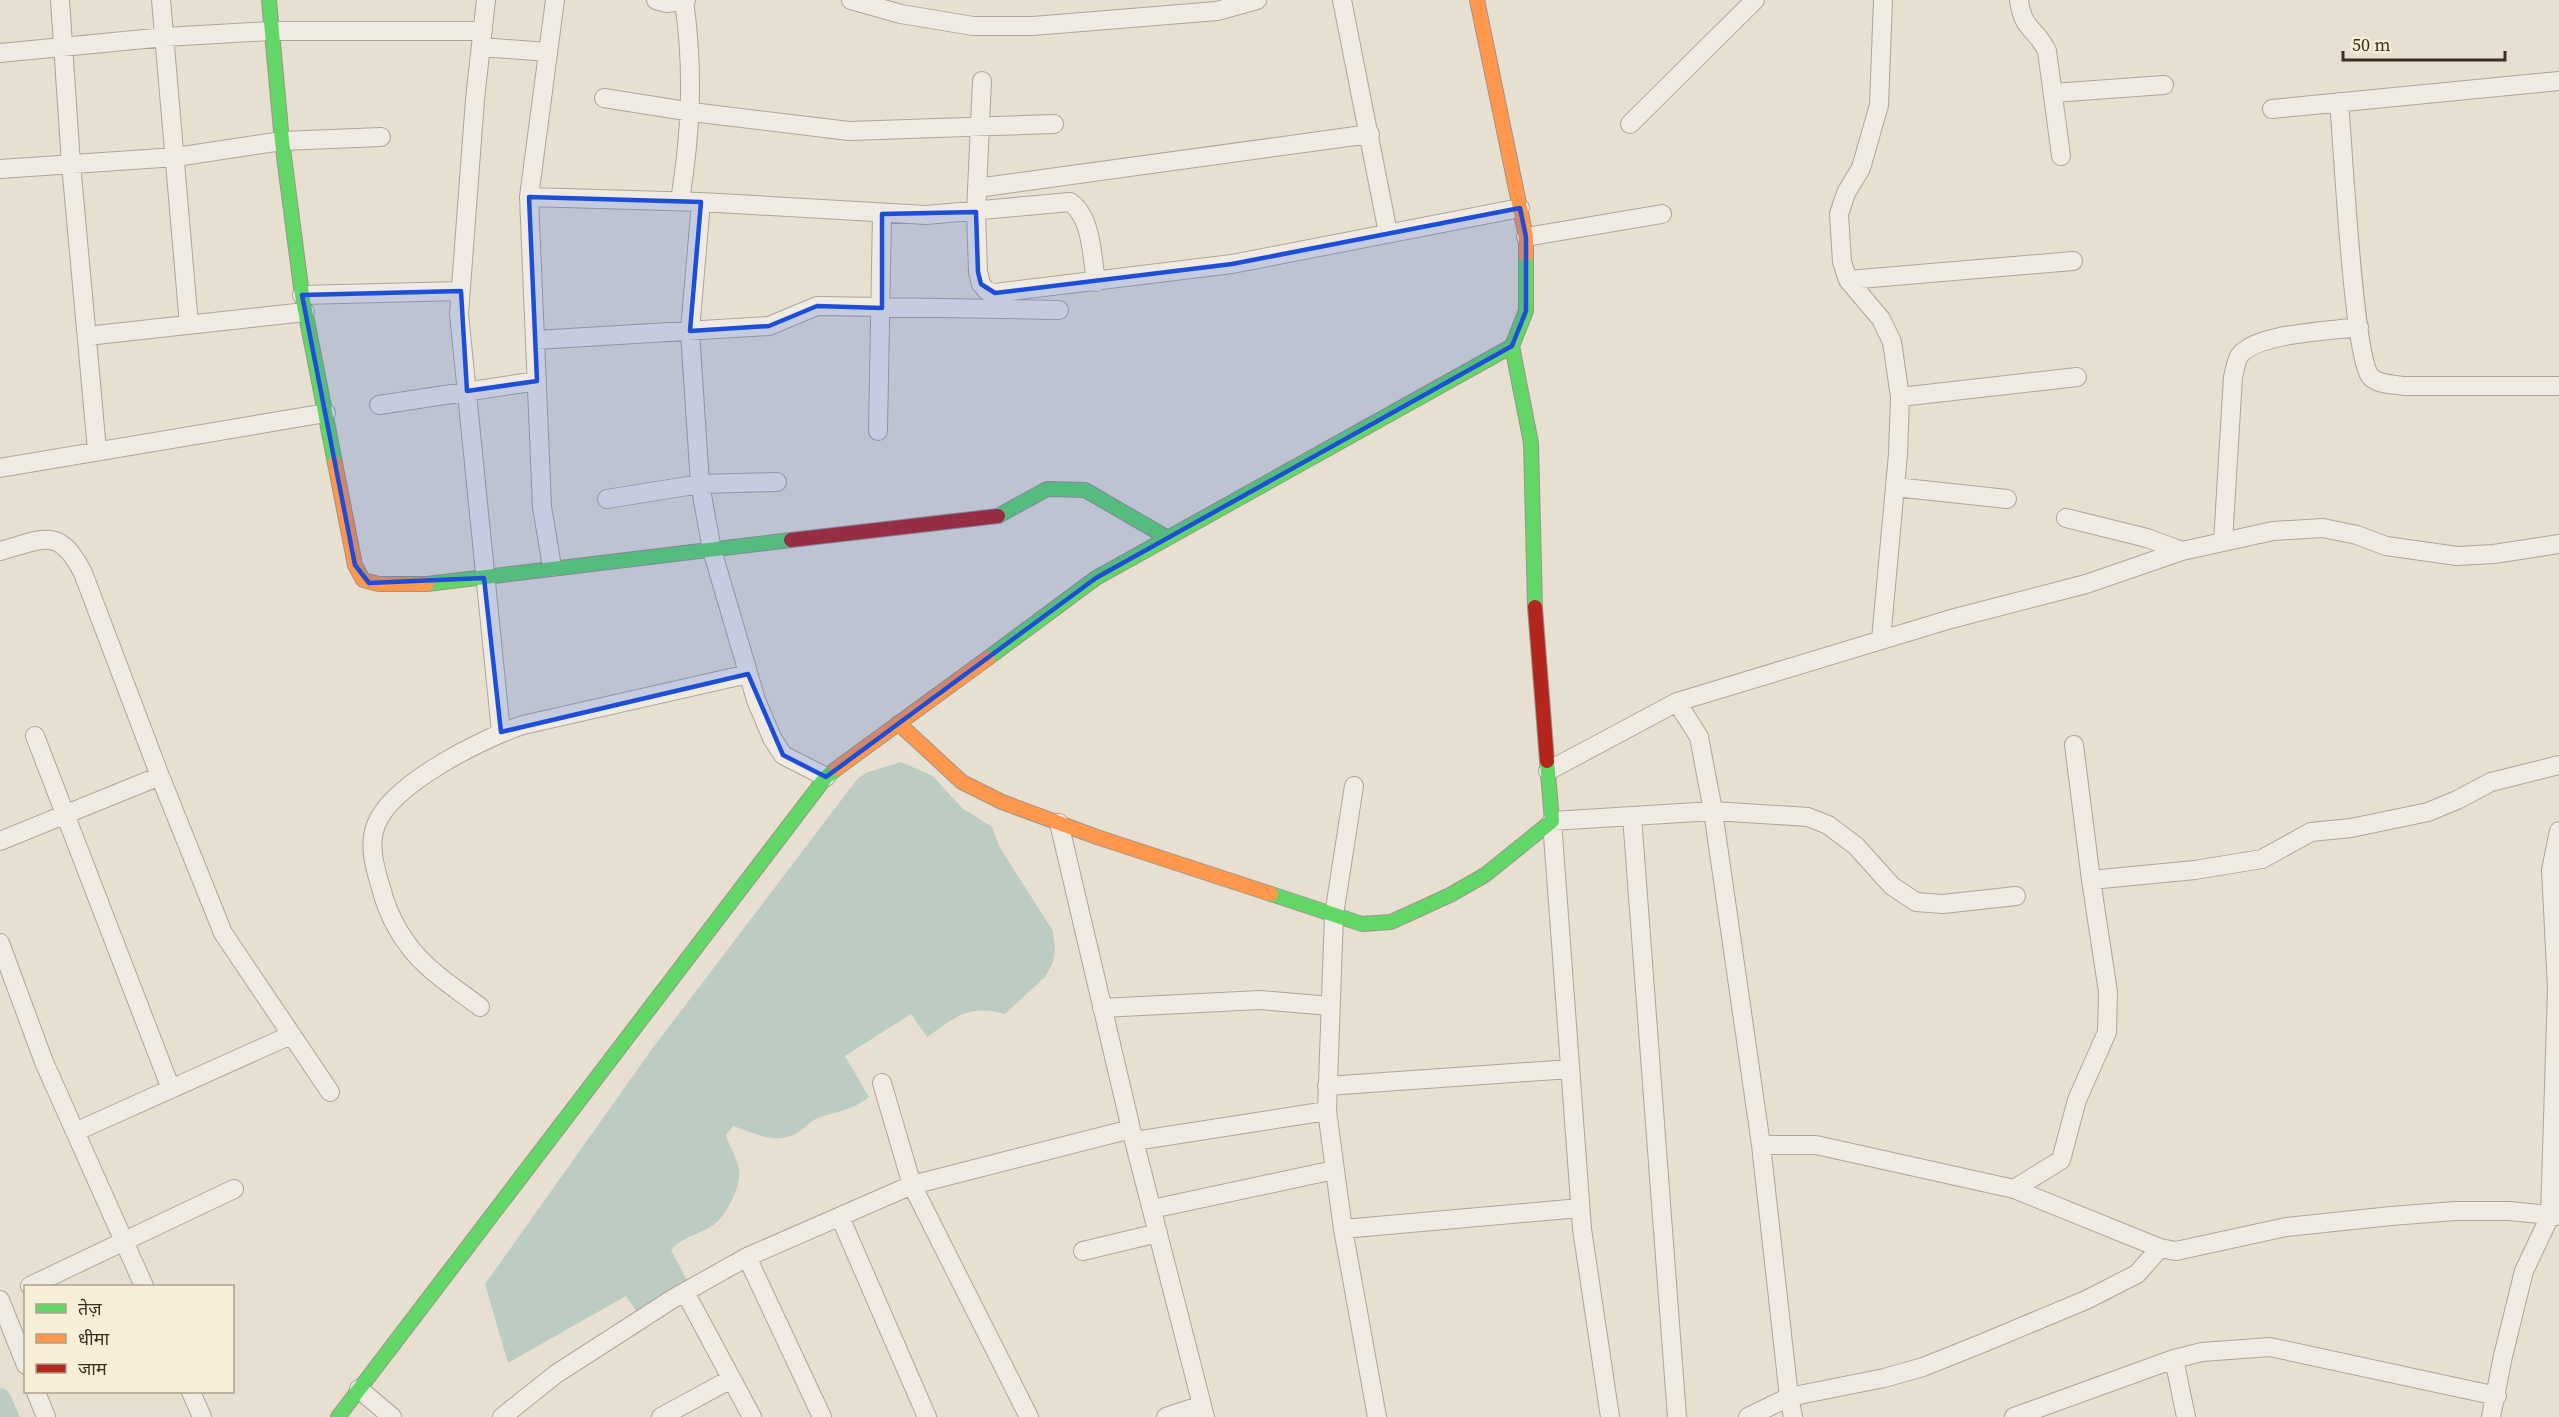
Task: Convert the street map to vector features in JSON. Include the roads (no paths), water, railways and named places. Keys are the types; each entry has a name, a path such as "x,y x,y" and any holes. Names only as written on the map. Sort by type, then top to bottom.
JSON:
{"street":[{"path":"60,0 71,164 97,450"},
{"path":"161,0 189,325"},
{"path":"269,0 282,141 304,303 355,566 363,580 397,584 484,578 552,567 996,517 1047,489 1085,490 1168,538"},
{"path":"486,0 459,314 501,732"},
{"path":"552,567 542,507 529,197 555,0"},
{"path":"656,0 666,3 685,0 690,42 692,112 680,201"},
{"path":"851,0 901,14 973,26 1033,26 1217,11 1257,0"},
{"path":"1342,0 1388,233"},
{"path":"1477,0 1526,237 1527,311 1512,346 1531,443 1533,576 1580,1208 1610,1417"},
{"path":"1630,124 1755,0"},
{"path":"1881,640 1895,487 1900,397 1892,342 1881,319 1848,280 1842,262 1839,214 1846,193 1861,168 1878,105 1883,0"},
{"path":"2019,0 2025,26 2042,41 2047,51 2061,156"},
{"path":"0,53 165,37 271,31 482,39 548,52"},
{"path":"982,81 976,212 978,272 981,284 987,291 1007,293 1232,264 1520,208"},
{"path":"2272,109 2559,81"},
{"path":"2053,93 2164,85"},
{"path":"604,98 692,112 849,131 980,129 1054,124"},
{"path":"2339,102 2359,327 2365,367 2372,378 2382,383 2404,386 2559,386"},
{"path":"977,188 1370,134"},
{"path":"0,169 176,157 282,141 381,138"},
{"path":"529,197 680,201 926,215 976,212 1058,201 1070,202 1078,207 1086,228 1096,282"},
{"path":"700,202 690,330 700,484 712,550 748,674 772,738 783,755 826,777"},
{"path":"878,431 882,214"},
{"path":"1526,237 1662,214"},
{"path":"1848,280 2073,261"},
{"path":"87,336 189,325 304,303 461,291"},
{"path":"536,340 769,326 817,306 1059,310"},
{"path":"2223,542 2233,377 2239,356 2250,346 2267,340 2359,327"},
{"path":"338,1417 826,777 1096,578 1512,346"},
{"path":"1900,397 2077,376"},
{"path":"379,405 537,381"},
{"path":"0,468 326,413"},
{"path":"607,499 700,484 777,482"},
{"path":"1895,487 2007,499"},
{"path":"2066,518 2147,538 2182,551"},
{"path":"1548,771 1677,702 1951,619 2086,584 2182,551 2272,531 2323,528 2357,535 2386,546 2457,556 2494,554 2559,544"},
{"path":"0,551 44,539 61,542 72,550 84,573 160,776 224,933 330,1092"},
{"path":"480,1007 425,964 398,930 386,907 372,850 375,826 385,808 404,787 501,732 748,674"},
{"path":"1677,702 1699,736 1713,811 1761,1145 1793,1417"},
{"path":"898,723 963,782 1002,802 1362,924 1391,922 1407,916 1485,875 1552,821 1713,811 1808,817 1828,825 1856,846 1892,886 1916,902 1943,904 2016,896"},
{"path":"35,736 171,1089"},
{"path":"2014,1189 2061,1160 2077,1100 2107,1032 2108,992 2074,745"},
{"path":"2091,880 2195,870 2262,859 2311,832 2351,828 2428,812 2491,782 2559,765"},
{"path":"0,841 160,776"},
{"path":"1354,786 1335,915 1327,1111 1343,1229 1377,1417"},
{"path":"1632,816 1677,1417"},
{"path":"1059,823 1133,1135 1203,1411 1166,1417"},
{"path":"2491,1417 2524,1271 2554,1216 2557,989 2551,870 2559,831"},
{"path":"0,943 44,1062 143,1285"},
{"path":"1102,1008 1260,1000 1330,1006"},
{"path":"75,1132 291,1035"},
{"path":"1327,1086 1570,1069"},
{"path":"882,1083 912,1185 1029,1417"},
{"path":"502,1417 556,1374 685,1292 747,1257 912,1185 1133,1135 1327,1111"},
{"path":"1761,1145 1816,1144 2014,1189 2160,1248 2176,1251 2286,1227 2391,1216 2466,1211 2509,1211 2554,1216"},
{"path":"1152,1209 1334,1170"},
{"path":"34,1285 234,1189"},
{"path":"1343,1229 1580,1208"},
{"path":"840,1217 927,1417"},
{"path":"1083,1251 1158,1233"},
{"path":"1748,1417 1789,1396 1884,1378 1923,1367 1983,1343 2086,1300 2137,1274 2160,1248"},
{"path":"747,1257 822,1417"},
{"path":"24,1290 0,1300 24,1360"},
{"path":"685,1292 752,1417"},
{"path":"2014,1417 2174,1359 2202,1352 2270,1347 2497,1396"},
{"path":"2174,1359 2186,1417"},
{"path":"661,1417 731,1379"},
{"path":"359,1389 392,1417"},
{"path":"36,1393 46,1417"},
{"path":"191,1393 202,1417"}],"waterway":[{"path":"0,1399 8,1417"}]}
